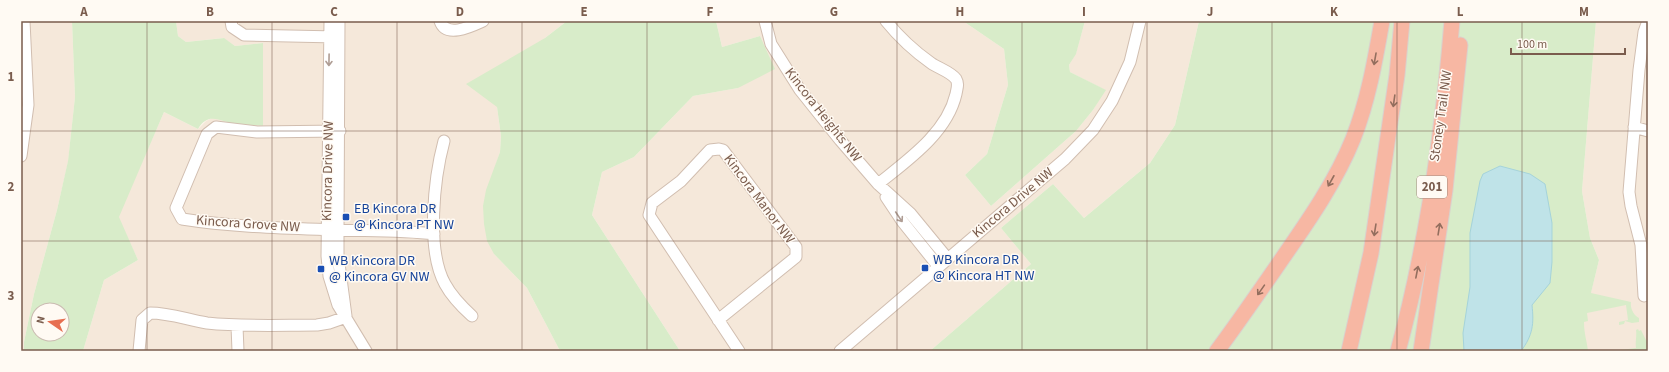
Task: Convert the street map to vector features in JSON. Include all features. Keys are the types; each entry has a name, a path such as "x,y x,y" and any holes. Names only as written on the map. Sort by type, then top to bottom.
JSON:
{"highway":[{"path":"1217,351 1297,238 1345,156 1368,92 1382,21"},
{"path":"1349,351 1372,246 1397,75 1402,21"},
{"name":"Stoney Trail NW","path":"1398,351 1412,300 1425,231 1450,56 1452,21"},
{"path":"1421,351 1426,307 1445,190 1462,21"},
{"path":"1402,351 1412,300"}],"street":[{"path":"231,21 232,27 244,34 335,37"},
{"name":"Kincora Drive NW","path":"330,21 335,37"},
{"name":"Kincora Drive NW","path":"339,21 335,37 332,230 338,256 346,317 366,351"},
{"path":"440,21 446,28 455,30 470,27 483,21"},
{"name":"Kincora Heights NW","path":"765,21 771,44 800,90 878,184 910,213 947,258"},
{"path":"878,184 920,150 936,132 954,104 958,84 956,78 931,63 907,43 886,21"},
{"name":"Kincora Drive NW","path":"840,351 947,258 1065,159 1093,130 1112,101 1130,62 1140,21"},
{"path":"1644,296 1645,245 1631,206 1629,192 1644,32 1648,21"},
{"path":"21,156 28,104 24,27"},
{"name":"Kincora Grove NW","path":"332,230 221,225 182,219 176,208 207,134 216,127 257,132 334,131"},
{"path":"1634,127 1648,130"},
{"path":"444,141 436,177 434,234 436,255 444,282 457,304 472,316"},
{"name":"Kincora Manor NW","path":"718,320 796,257 796,247 723,150 719,149 710,150 682,181 652,203 649,215 718,320 739,351"},
{"name":"Kincora Heights NW","path":"878,184 902,221 938,266"},
{"path":"332,230 407,230 434,234"},
{"path":"139,351 142,320 150,313 161,313 206,322 238,326 318,325 346,317"},
{"path":"238,326 238,351"}],"shaded area":[{"path":"21,21 72,21 75,97 68,162 32,302 30,302 30,313 24,342 24,351 21,351"},
{"path":"176,21 567,21 545,38 497,107 501,136 500,152 495,167 494,254 527,288 559,349 563,351 83,351 104,280 138,260 118,217 164,112 198,129 206,121 212,118 218,118 227,122 263,125 263,43 235,46 223,38 186,42 178,36"},
{"path":"716,21 963,21 1004,49 1008,85 987,154 965,175 991,206 1076,131 1093,110 1105,90 1070,72 1069,65 1076,53 1085,21 1199,21 1175,125 1150,163 1084,218 1053,184 1001,228 1031,264 930,351 680,351 592,215 602,172 634,157 693,96 738,88 765,50 760,36 722,47"},
{"path":"1596,21 1648,21 1648,351 1586,351 1580,337 1599,260 1590,238 1582,191"}],"green space":[{"path":"72,21 176,21 178,36 186,42 224,38 235,46 263,43 263,126 237,124 211,119 202,123 198,129 164,112 119,217 138,260 104,280 83,351 24,351 24,342 30,313 30,342 70,342 70,302 32,302 57,210 68,161 75,97"},
{"path":"567,21 716,21 722,47 760,36 775,69 738,88 693,96 634,157 602,172 592,215 680,351 563,351 559,349 527,288 494,254 487,241 483,206 486,190 500,152 501,136 497,107 466,84 545,38"},
{"path":"963,21 1085,21 1076,54 1069,65 1070,72 1106,90 1093,110 1076,131 991,206 965,175 987,154 1008,85 1004,49"},
{"path":"1199,21 1596,21 1582,191 1590,238 1599,260 1591,293 1631,302 1632,309 1639,318 1639,322 1632,323 1625,321 1624,324 1619,325 1619,322 1628,320 1626,305 1587,313 1588,321 1584,322 1584,330 1588,351 930,351 1031,264 1001,228 1053,184 1084,218 1150,163 1175,125"},
{"path":"1638,329 1639,331 1641,330 1648,344 1648,351 1613,351 1636,348 1636,330"}],"water":[{"path":"1500,166 1530,174 1545,184 1552,223 1552,262 1550,283 1532,305 1532,329 1528,340 1521,351 1464,351 1463,333 1470,287 1470,233 1480,181 1483,174"}],"place":[{"name":"EB Kincora DR @ Kincora PT NW","path":"346,217"},
{"name":"WB Kincora DR @ Kincora HT NW","path":"925,268"},
{"name":"WB Kincora DR @ Kincora GV NW","path":"321,269"}]}
